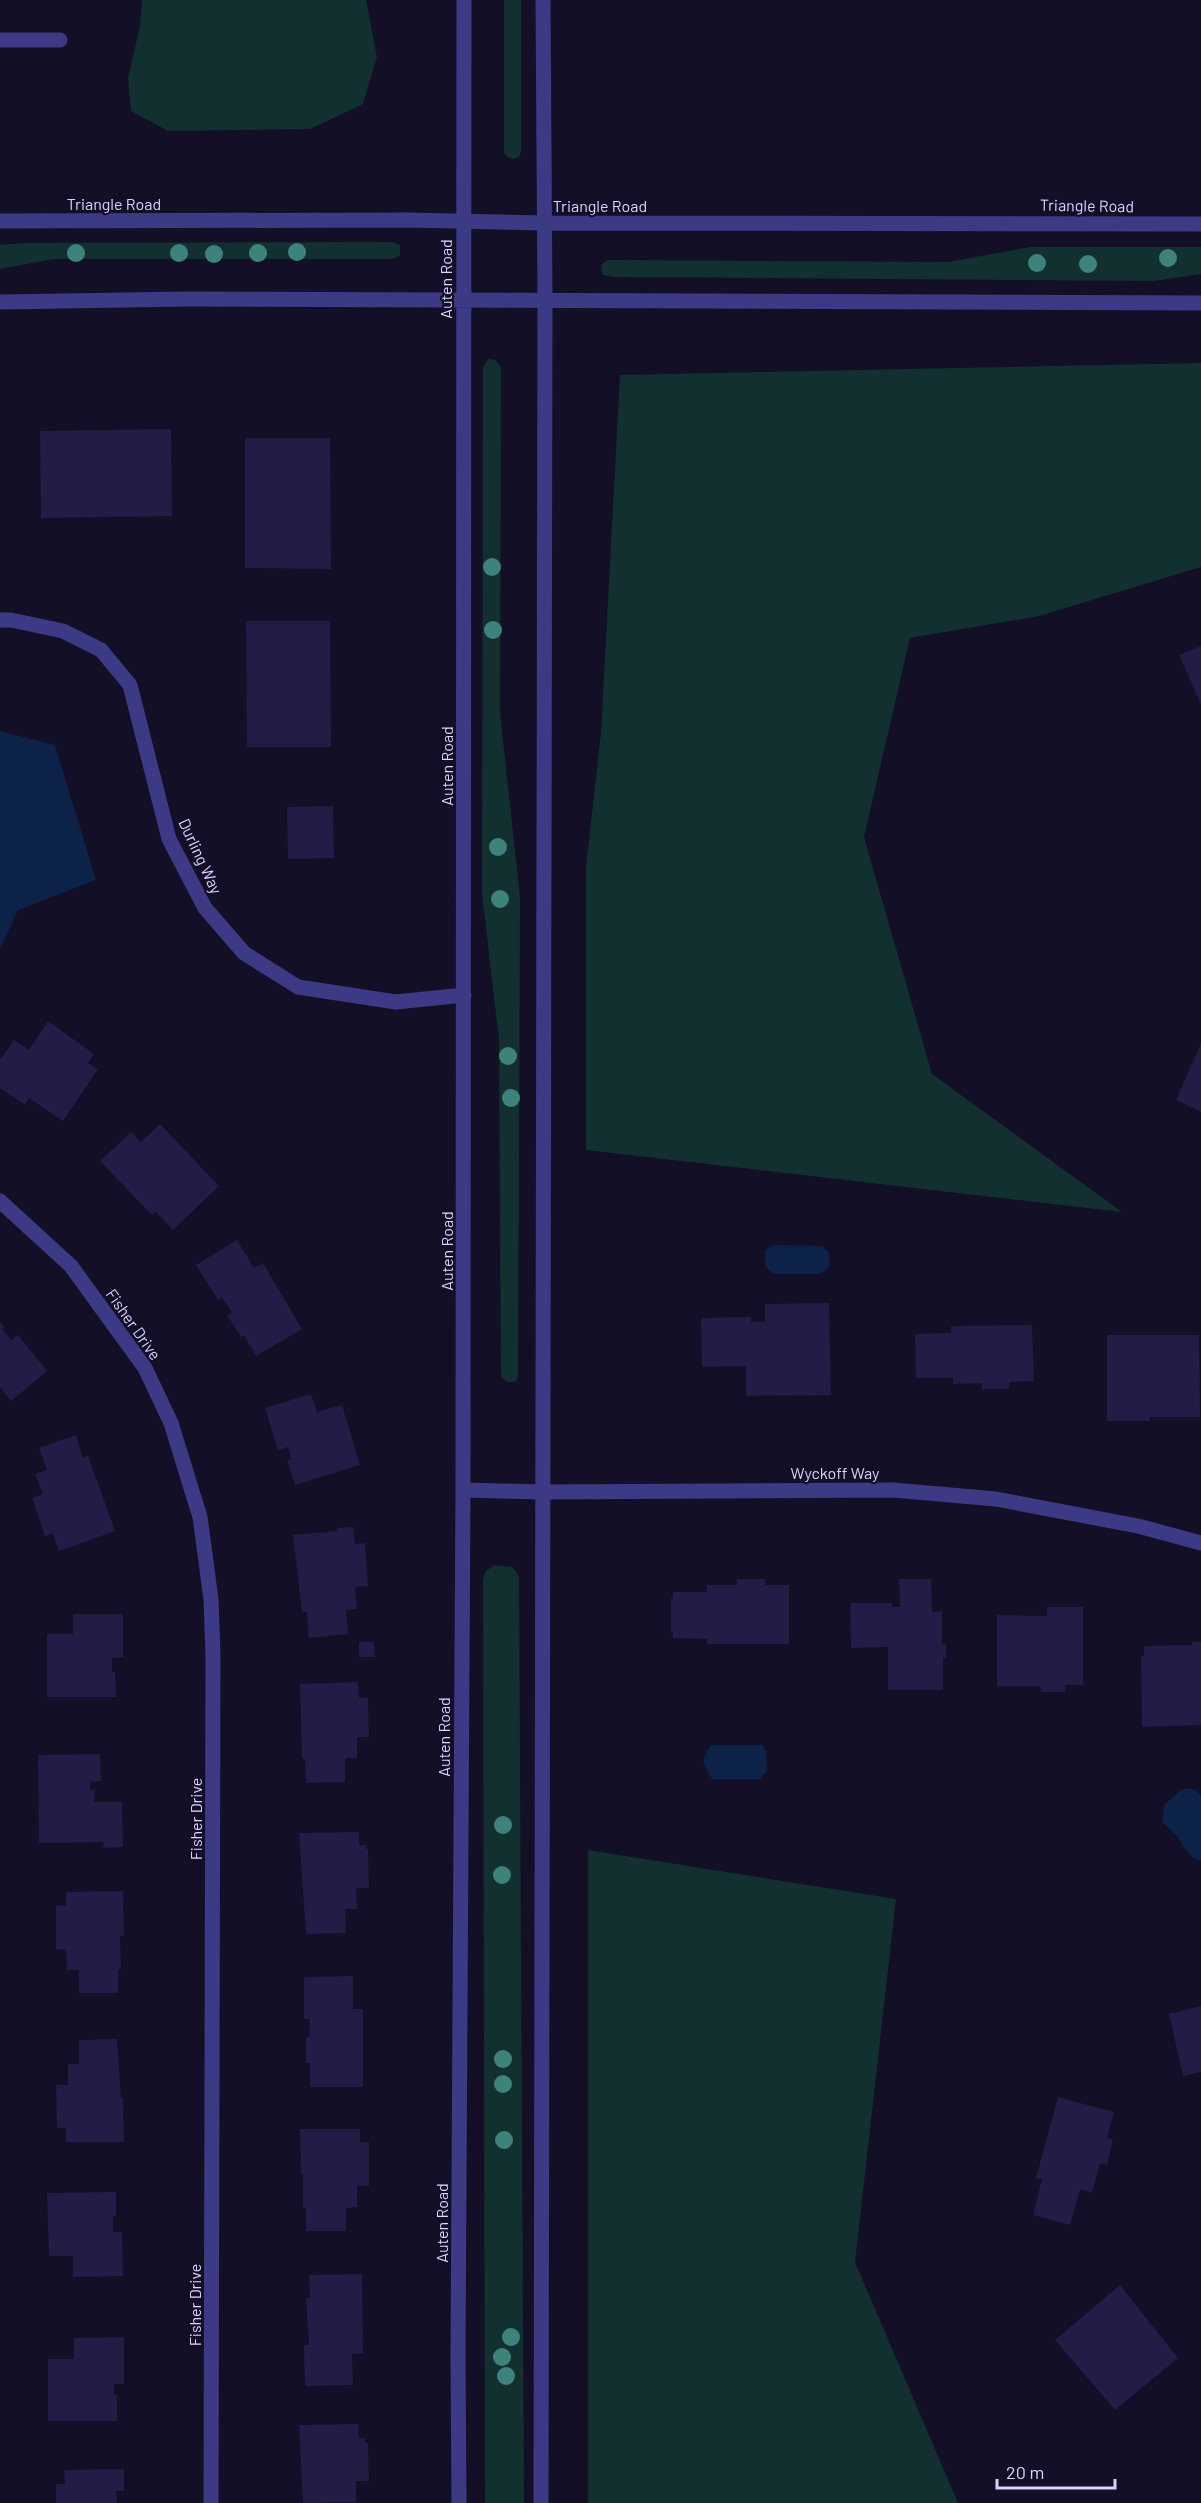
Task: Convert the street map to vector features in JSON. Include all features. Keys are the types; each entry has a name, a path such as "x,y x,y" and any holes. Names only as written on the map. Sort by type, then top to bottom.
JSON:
{"street":[{"name":"Auten Road","path":"459,2503 464,995 464,0"},
{"path":"541,2503 545,300 543,0"},
{"path":"0,40 60,40"},
{"name":"Triangle Road","path":"0,221 1201,225"},
{"path":"0,302 188,299 1201,303"},
{"name":"Durling Way","path":"0,620 11,620 63,631 101,650 130,685 169,839 205,908 244,954 298,987 396,1002 464,995"},
{"name":"Fisher Drive","path":"0,1201 71,1266 145,1368 171,1423 200,1517 211,1599 213,1655 211,2503"},
{"name":"Wyckoff Way","path":"463,1490 543,1492 893,1490 996,1499 1138,1526 1201,1543"}],"green space":[{"path":"142,0 366,0 377,57 363,104 310,129 168,131 131,111 128,78 140,26"},
{"path":"504,0 521,0 521,152 519,157 513,159 504,153"},
{"path":"392,242 400,245 400,256 392,259 54,259 0,269 0,245 23,243"},
{"path":"1030,247 1201,247 1201,274 1154,281 615,277 603,275 601,270 602,264 608,260 948,262"},
{"path":"488,359 495,360 501,367 500,713 520,897 518,1376 516,1381 512,1382 506,1381 501,1376 499,1040 482,893 483,367"},
{"path":"1201,363 1201,567 1039,616 910,638 864,837 932,1074 1122,1212 586,1150 586,868 601,733 620,375"},
{"path":"494,1565 512,1567 519,1579 524,2503 485,2503 483,1580 485,1572"},
{"path":"588,1850 896,1899 855,2262 958,2503 588,2503"}],"water":[{"path":"0,731 55,745 96,880 18,910 0,949"},
{"path":"773,1245 822,1246 829,1252 829,1267 820,1274 773,1274 765,1266 765,1251"},
{"path":"711,1745 763,1745 766,1752 767,1771 762,1779 712,1779 704,1763"},
{"path":"1188,1788 1196,1790 1201,1796 1201,1861 1189,1854 1177,1836 1162,1822 1164,1805 1181,1790"}],"building":[{"path":"171,429 172,516 41,518 40,431"},
{"path":"245,438 330,438 331,569 245,568"},
{"path":"246,621 330,621 331,747 247,747"},
{"path":"1201,646 1201,704 1179,655"},
{"path":"333,806 334,858 288,859 287,807"},
{"path":"48,1021 94,1054 88,1063 98,1069 63,1121 29,1098 25,1105 0,1088 0,1060 14,1040 29,1050"},
{"path":"1201,1043 1201,1112 1176,1100"},
{"path":"160,1124 219,1186 173,1230 156,1212 152,1215 100,1161 131,1132 141,1142"},
{"path":"237,1240 254,1268 263,1263 302,1329 256,1356 244,1335 241,1337 227,1315 232,1313 222,1297 218,1300 196,1265"},
{"path":"829,1303 831,1395 746,1396 746,1366 702,1367 701,1318 751,1317 751,1322 765,1322 765,1304"},
{"path":"0,1322 4,1327 2,1329 11,1340 18,1335 47,1371 11,1401 0,1387"},
{"path":"1032,1325 1034,1381 1009,1382 1009,1389 982,1389 982,1383 953,1384 953,1378 916,1378 915,1334 951,1333 951,1326"},
{"path":"1107,1335 1199,1335 1200,1417 1150,1417 1150,1421 1107,1421"},
{"path":"311,1394 317,1412 342,1405 360,1465 295,1485 287,1460 291,1459 288,1447 278,1450 265,1408"},
{"path":"76,1435 83,1458 88,1456 115,1531 59,1551 53,1534 45,1536 32,1498 43,1494 35,1474 47,1470 39,1448"},
{"path":"353,1527 355,1544 365,1543 368,1586 355,1587 357,1609 346,1610 348,1634 309,1638 307,1612 302,1612 293,1535 338,1531 338,1528"},
{"path":"737,1579 765,1579 765,1585 789,1585 789,1644 707,1644 707,1639 673,1638 671,1598 673,1598 673,1592 707,1592 707,1585 737,1585"},
{"path":"899,1579 931,1579 932,1612 942,1611 942,1644 946,1644 946,1658 943,1658 943,1690 888,1690 888,1647 851,1648 850,1603 892,1603 892,1607 900,1607"},
{"path":"1047,1607 1083,1607 1083,1685 1065,1685 1065,1692 1041,1692 1040,1686 997,1686 997,1615 1047,1616"},
{"path":"73,1614 123,1614 123,1657 112,1658 116,1697 47,1697 47,1634 73,1634"},
{"path":"359,1642 374,1642 375,1657 359,1657"},
{"path":"1192,1642 1201,1642 1201,1725 1142,1727 1141,1656 1144,1656 1144,1646 1192,1645"},
{"path":"358,1682 359,1698 368,1698 369,1737 357,1737 357,1758 345,1758 345,1782 306,1783 305,1759 302,1759 300,1684"},
{"path":"100,1754 101,1781 90,1782 90,1790 95,1789 94,1802 122,1802 123,1847 103,1848 104,1842 39,1843 38,1755"},
{"path":"359,1832 359,1845 366,1845 368,1849 369,1888 356,1888 357,1909 345,1909 346,1933 306,1934 299,1833"},
{"path":"123,1891 124,1935 120,1936 121,1969 118,1969 118,1993 79,1993 79,1970 67,1970 66,1949 56,1950 56,1905 66,1906 66,1892"},
{"path":"353,1976 353,2009 363,2009 363,2087 310,2087 310,2063 306,2063 306,2037 309,2037 310,2019 304,2019 304,1977"},
{"path":"1201,2006 1201,2072 1183,2076 1169,2014"},
{"path":"117,2039 121,2098 123,2098 124,2142 66,2142 66,2128 57,2128 56,2085 68,2085 68,2064 79,2064 79,2040"},
{"path":"1058,2097 1114,2112 1107,2138 1113,2140 1107,2165 1100,2163 1092,2193 1080,2189 1070,2225 1033,2215 1042,2179 1036,2178"},
{"path":"300,2129 360,2129 360,2142 369,2142 369,2186 357,2186 357,2207 346,2208 346,2231 306,2231"},
{"path":"116,2192 113,2232 122,2232 123,2276 73,2277 73,2256 49,2256 47,2193"},
{"path":"362,2274 363,2353 352,2354 353,2385 305,2386 304,2345 309,2345 306,2298 310,2298 309,2275"},
{"path":"1120,2285 1178,2358 1115,2410 1055,2340"},
{"path":"124,2337 124,2384 114,2384 114,2395 117,2395 117,2421 48,2421 48,2359 74,2359 74,2338"},
{"path":"358,2424 359,2438 366,2438 365,2443 368,2443 369,2481 356,2481 356,2502 303,2503 299,2425"},
{"path":"124,2469 124,2491 116,2491 117,2503 56,2503 56,2484 65,2484 64,2470"}]}
